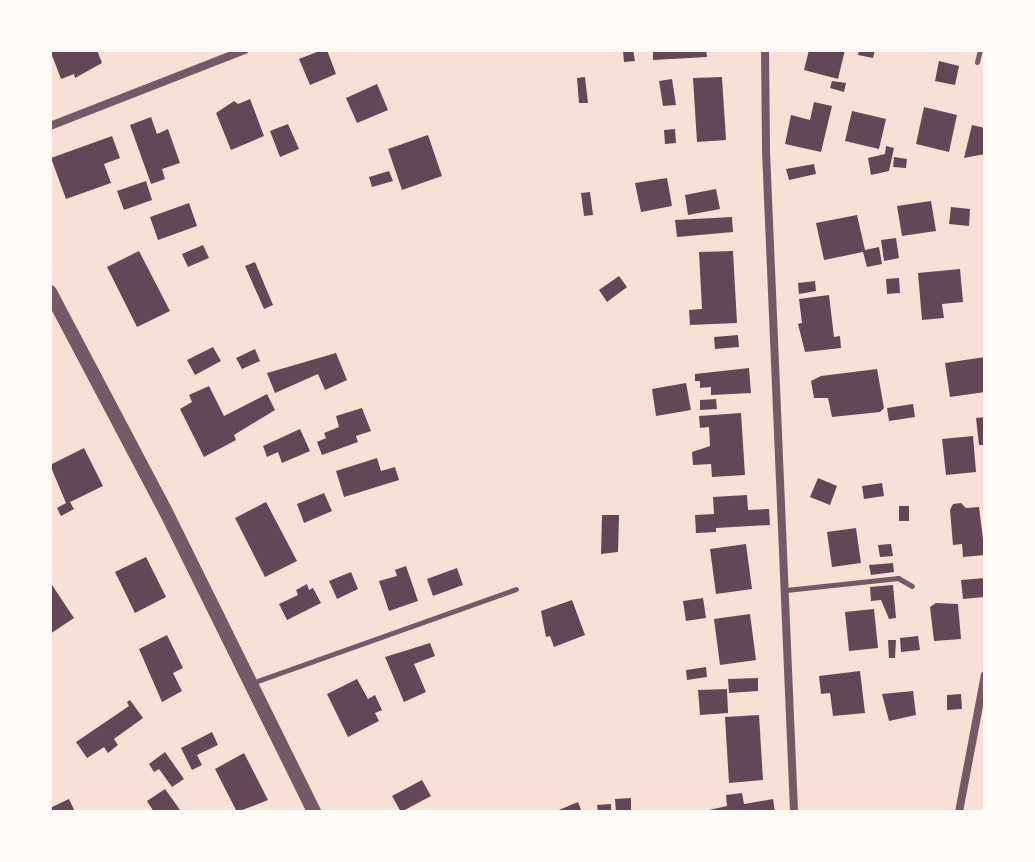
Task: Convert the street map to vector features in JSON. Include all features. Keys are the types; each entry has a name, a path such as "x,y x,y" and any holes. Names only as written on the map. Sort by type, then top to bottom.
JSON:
{"street":[{"path":"50,126 245,50"},
{"path":"765,50 766,151 794,812"},
{"path":"50,292 165,510 314,812"},
{"path":"959,812 985,675"}],"lane":[{"path":"977,62 980,50"},
{"path":"786,590 898,578 912,586"},
{"path":"251,683 516,589"}],"building":[{"path":"50,50 97,50 102,63 75,78 74,74 61,79"},
{"path":"327,50 336,74 310,85 299,59"},
{"path":"633,50 635,61 624,62 623,51"},
{"path":"653,50 706,50 707,57 653,60"},
{"path":"809,50 845,50 838,79 804,70"},
{"path":"859,50 875,50 873,58 858,55"},
{"path":"939,61 959,66 955,85 935,81"},
{"path":"585,77 588,103 579,103 577,78"},
{"path":"722,77 726,140 697,142 693,78"},
{"path":"672,79 676,105 663,106 659,81"},
{"path":"832,81 846,83 844,92 830,88"},
{"path":"377,84 388,110 357,123 346,98"},
{"path":"250,99 264,136 231,150 216,113 234,101 238,104"},
{"path":"814,102 832,106 821,152 785,144 791,115 810,120"},
{"path":"924,107 957,115 949,152 916,144"},
{"path":"852,111 886,119 879,149 845,141"},
{"path":"151,117 157,134 168,129 180,163 162,169 165,179 151,184 130,125"},
{"path":"288,124 299,149 280,157 270,131"},
{"path":"972,125 985,128 985,154 964,158"},
{"path":"675,129 676,143 665,144 664,130"},
{"path":"428,135 442,176 402,190 388,149"},
{"path":"112,136 120,158 104,164 111,183 66,199 51,158"},
{"path":"886,146 894,148 889,171 871,175 868,158 885,154"},
{"path":"894,157 907,159 906,168 893,167"},
{"path":"814,164 816,174 789,180 786,169"},
{"path":"389,171 393,181 372,187 369,177"},
{"path":"667,178 672,206 641,212 635,183"},
{"path":"146,181 152,200 124,210 117,191"},
{"path":"716,189 720,209 688,215 685,195"},
{"path":"590,192 593,215 584,216 581,193"},
{"path":"931,201 936,231 902,236 897,206"},
{"path":"189,203 197,226 158,240 150,217"},
{"path":"951,207 970,209 969,226 949,224"},
{"path":"857,215 865,250 879,247 882,264 867,267 863,252 824,260 816,223"},
{"path":"732,217 733,232 677,237 675,220"},
{"path":"896,238 899,258 884,261 881,240"},
{"path":"203,245 209,258 188,267 182,254"},
{"path":"139,251 170,311 137,327 107,267"},
{"path":"733,251 737,323 690,325 689,310 702,309 699,252"},
{"path":"255,262 273,305 264,309 245,266"},
{"path":"960,269 963,302 942,304 944,318 922,320 918,273"},
{"path":"619,276 627,287 607,302 599,290"},
{"path":"899,278 900,293 887,294 886,279"},
{"path":"815,281 816,291 799,294 798,283"},
{"path":"829,295 834,337 840,336 841,348 805,352 798,324 802,323 799,299"},
{"path":"738,335 739,347 715,349 714,337"},
{"path":"213,347 221,361 195,375 187,360"},
{"path":"255,349 260,361 242,369 236,358"},
{"path":"336,353 347,380 325,390 318,374 275,393 267,373"},
{"path":"985,357 985,392 950,397 945,363"},
{"path":"749,368 751,393 711,395 711,387 700,388 700,381 695,381 695,374"},
{"path":"877,369 884,408 880,412 832,417 828,398 814,398 811,381 821,376"},
{"path":"686,383 691,410 656,416 652,389"},
{"path":"209,386 224,416 267,394 275,410 234,435 236,440 204,457 180,409 192,402 189,395"},
{"path":"716,399 717,409 700,410 700,400"},
{"path":"913,404 915,417 889,421 887,408"},
{"path":"362,408 371,431 356,436 358,442 322,455 317,442 326,438 324,433 339,427 336,416"},
{"path":"741,413 745,475 712,477 711,464 693,465 692,452 710,446 709,427 700,428 699,416"},
{"path":"985,417 985,445 979,445 976,418"},
{"path":"300,429 310,451 282,463 278,452 267,457 263,446"},
{"path":"973,436 976,472 946,475 942,439"},
{"path":"84,448 103,486 70,502 74,509 61,516 57,508 66,503 50,465"},
{"path":"377,458 381,471 395,467 399,480 344,497 336,471"},
{"path":"818,478 837,486 830,505 810,497"},
{"path":"882,483 884,496 864,499 862,486"},
{"path":"324,493 332,511 304,523 297,504"},
{"path":"747,495 748,510 769,509 770,525 716,528 716,532 696,533 695,515 714,514 713,497"},
{"path":"266,502 297,561 265,577 235,518"},
{"path":"961,503 966,508 979,507 985,555 963,557 962,544 953,545 950,510 953,504"},
{"path":"899,506 909,506 909,521 899,521"},
{"path":"602,515 619,515 618,552 601,554"},
{"path":"856,528 861,563 832,567 827,532"},
{"path":"746,544 752,589 716,594 710,549"},
{"path":"891,544 893,556 880,557 878,545"},
{"path":"146,557 166,597 135,613 115,572"},
{"path":"893,563 894,572 871,575 869,565"},
{"path":"406,566 418,601 389,611 379,581 397,576 395,570"},
{"path":"457,568 463,585 433,596 427,579"},
{"path":"351,572 358,589 337,599 329,581"},
{"path":"985,578 984,597 963,599 961,580"},
{"path":"50,582 74,618 50,634"},
{"path":"307,584 309,590 313,588 321,603 287,620 279,604 298,595 296,590"},
{"path":"893,585 896,618 889,619 881,600 871,601 870,587"},
{"path":"703,598 706,618 686,621 683,601"},
{"path":"572,600 585,635 554,647 550,636 546,637 541,611"},
{"path":"936,603 958,604 961,639 934,641 930,607"},
{"path":"874,609 878,648 849,651 845,612"},
{"path":"750,614 756,660 720,665 714,619"},
{"path":"167,635 183,668 173,673 182,691 162,702 139,649"},
{"path":"918,636 920,650 901,652 900,638"},
{"path":"888,640 896,640 895,658 889,658"},
{"path":"430,643 435,656 414,664 426,692 404,702 385,657"},
{"path":"706,667 707,677 687,680 686,670"},
{"path":"860,671 865,713 833,716 830,693 821,694 819,676"},
{"path":"758,678 758,691 729,693 728,679"},
{"path":"357,679 368,699 375,695 382,710 375,713 379,721 348,737 327,694"},
{"path":"727,689 728,713 700,715 698,690"},
{"path":"913,691 916,715 889,721 882,694"},
{"path":"961,694 962,709 947,710 947,695"},
{"path":"130,700 143,718 114,739 118,745 108,753 104,747 87,758 76,742 129,706 127,702"},
{"path":"759,715 763,780 729,783 725,717"},
{"path":"212,732 218,745 197,755 202,765 192,770 181,748"},
{"path":"165,752 184,779 172,787 159,769 154,772 149,764"},
{"path":"244,753 268,800 237,812 215,769"},
{"path":"422,780 431,796 401,812 392,796"},
{"path":"165,789 181,812 154,812 147,801"},
{"path":"742,793 744,804 773,799 775,812 700,812 727,806 726,795"},
{"path":"631,798 631,812 616,812 615,799"},
{"path":"69,799 75,812 50,812 50,808"},
{"path":"578,802 582,812 554,812"},
{"path":"611,804 611,812 598,812 597,805"}]}
